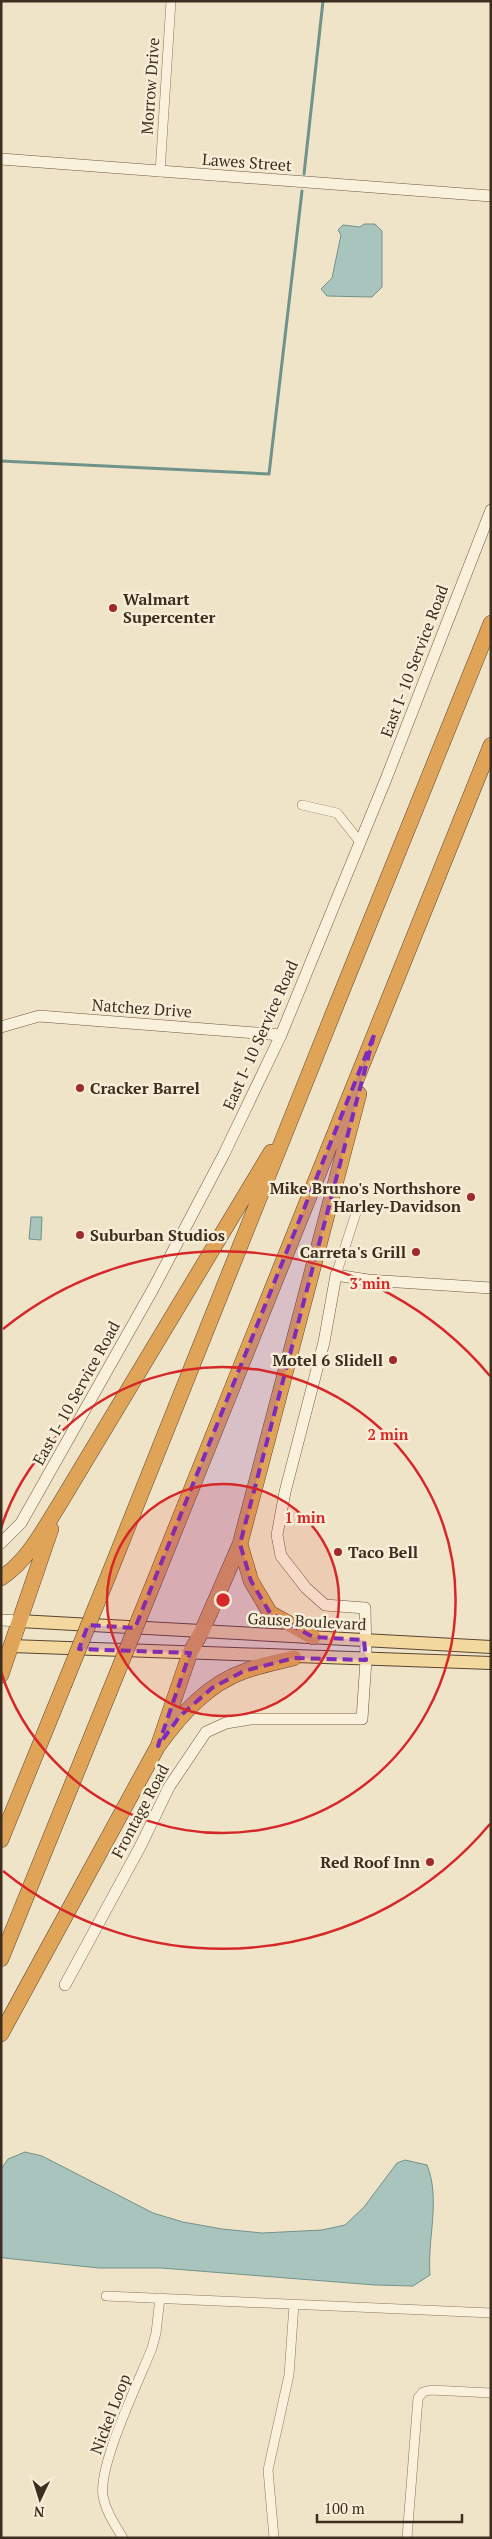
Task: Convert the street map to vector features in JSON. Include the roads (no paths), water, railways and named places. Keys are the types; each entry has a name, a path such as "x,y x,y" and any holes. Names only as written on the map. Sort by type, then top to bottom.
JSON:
{"highway":[{"path":"1,1840 348,973 491,623"},
{"path":"1,1959 491,745"},
{"path":"158,1746 190,1654 240,1544 374,1035"},
{"path":"1,1578 15,1569 34,1546 291,1118"},
{"path":"1,1675 6,1646 19,1621 59,1505"},
{"path":"240,1544 251,1580 270,1613 313,1637"},
{"path":"1,2034 158,1746 180,1716 212,1688 244,1671 294,1658"}],"main road":[{"name":"Gause Boulevard","path":"19,1621 491,1646"},
{"path":"6,1646 294,1658 491,1663"}],"street":[{"name":"Morrow Drive","path":"160,172 171,1"},
{"name":"Lawes Street","path":"1,159 491,196"},
{"name":"East I- 10 Service Road","path":"1,1543 21,1523 153,1289 224,1154 281,1034 360,842 491,510"},
{"path":"302,805 338,813 360,842"},
{"name":"Natchez Drive","path":"1,1027 40,1016 281,1034"},
{"path":"356,1213 336,1275 368,1280 491,1288"},
{"name":"Frontage Road","path":"65,1985 140,1846 169,1786 206,1732 226,1722 250,1719 362,1719 366,1660 364,1608 325,1605 306,1588 282,1556 277,1535 285,1492 324,1342 336,1275"},
{"name":"Gause Boulevard","path":"1,1620 19,1621"},
{"path":"106,2296 491,2313"},
{"name":"Nickel Loop","path":"123,2538 107,2510 104,2498 104,2471 152,2348 156,2333 160,2298"},
{"path":"274,2538 268,2470 289,2375 294,2304"},
{"path":"407,2538 418,2398 431,2390 491,2393"}],"water":[{"path":"364,224 375,224 382,231 382,287 372,297 327,296 321,289 332,278 341,235 338,230 343,225 360,227"},
{"path":"31,1217 42,1217 41,1240 29,1239"},
{"path":"25,2152 42,2156 153,2213 183,2222 222,2229 262,2233 322,2230 345,2225 364,2207 397,2163 405,2160 427,2165 433,2192 430,2275 413,2286 375,2285 161,2268 99,2268 4,2258 1,2257 1,2169 8,2159"}],"waterway":[{"path":"304,174 323,1"},
{"path":"1,461 269,474 302,191"}],"place":[{"name":"Walmart Supercenter","path":"113,608"},
{"name":"Cracker Barrel","path":"80,1088"},
{"name":"Mike Bruno's Northshore Harley-Davidson","path":"471,1197"},
{"name":"Suburban Studios","path":"80,1235"},
{"name":"Carreta's Grill","path":"416,1252"},
{"name":"Motel 6 Slidell","path":"393,1360"},
{"name":"Taco Bell","path":"338,1552"},
{"name":"Red Roof Inn","path":"430,1862"}]}
